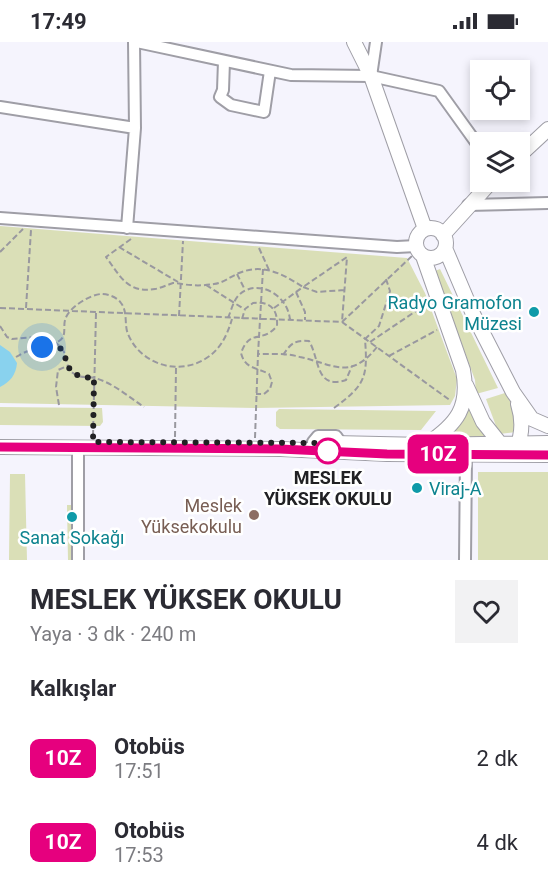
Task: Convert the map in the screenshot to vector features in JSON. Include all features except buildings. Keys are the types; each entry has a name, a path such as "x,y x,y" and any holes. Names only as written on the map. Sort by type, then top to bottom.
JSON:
{"main road":[{"path":"354,42 371,76 425,230"},
{"path":"530,146 548,129"},
{"path":"419,251 429,258 441,254 444,241 468,205 481,192"},
{"path":"499,444 483,422 466,385 438,296 419,251 419,233 425,230 431,228 444,241 473,314 514,393 532,419 548,426"},
{"path":"425,445 444,433 456,420 462,410 466,385"},
{"path":"514,393 522,417 522,431 515,449"},
{"path":"0,440 499,444 548,455"},
{"path":"0,447 280,449 466,455 548,443"}],"street":[{"path":"129,233 135,128 136,42 291,75 371,76 439,91 470,134"},
{"path":"371,76 376,42"},
{"path":"224,61 223,90 220,97 231,105 264,112 270,71"},
{"path":"0,107 135,128"},
{"path":"468,205 548,203"},
{"path":"0,218 129,233 254,237 398,247 419,251"},
{"path":"78,448 78,560"},
{"path":"465,560 466,455"}],"path":[{"path":"0,252 31,221"},
{"path":"26,309 31,221"},
{"path":"129,233 119,247 106,257 119,278 127,285 144,290 175,283 206,285 224,282 237,274 254,269 269,270 280,274 317,292 344,290"},
{"path":"254,237 269,270"},
{"path":"179,316 183,240"},
{"path":"119,247 180,284"},
{"path":"342,322 419,251"},
{"path":"274,308 346,257 342,322"},
{"path":"255,442 263,269"},
{"path":"237,274 245,291"},
{"path":"365,339 379,326 390,291 386,279"},
{"path":"206,285 245,309"},
{"path":"16,357 56,343 64,336 64,323 70,312 90,297 103,294 121,303 127,332 135,347 164,366 176,368 189,367 213,354 222,343 234,303 245,291 262,289 273,292 285,301 290,320"},
{"path":"296,292 305,312 305,320"},
{"path":"370,342 438,296"},
{"path":"242,319 245,309 253,303 261,302 268,303 274,308 277,320 277,326 272,332 264,337 248,339 241,353 243,362 268,374 272,382 270,389 264,394 256,394"},
{"path":"0,308 342,322 452,401"},
{"path":"93,442 96,313"},
{"path":"389,356 447,324"},
{"path":"0,326 7,337 12,339 46,336 64,353 70,371 81,378 94,378 123,392 144,407"},
{"path":"334,408 351,396 364,381 367,358 365,339"},
{"path":"283,355 290,345 298,340 309,341 316,352 318,369 326,379 337,383 346,380 352,366"},
{"path":"258,354 298,356 330,367 352,366 367,358 377,347"},
{"path":"59,405 56,387 58,370 67,366"},
{"path":"175,442 176,368"}],"green space":[{"path":"0,226 407,258 425,293 457,379 455,396 450,405 255,408 0,403"},
{"path":"440,269 498,388 476,394 475,380 435,271"},
{"path":"505,393 513,406 516,432 499,434 486,399"},
{"path":"471,406 490,439 444,440"},
{"path":"0,407 102,408 103,422 100,426 0,425"},
{"path":"279,409 436,411 421,430 280,429 276,426 276,412"},
{"path":"478,472 548,472 548,560 478,560"},
{"path":"10,474 25,474 27,560 9,560"},
{"path":"67,505 73,505 73,560 68,560"}],"water":[{"path":"0,345 10,352 17,363 12,378 0,387"}],"bus line":[{"name":"10Z","path":"0,447 280,449 387,454 548,455"}],"place":[{"name":"Radyo Gramofon Müzesi","path":"534,312"},
{"name":"MESLEK YÜKSEK OKULU","path":"328,451"},
{"name":"Viraj-A","path":"417,488"},
{"name":"Meslek Yüksekokulu","path":"254,515"},
{"name":"Sanat Sokağı","path":"72,517"}],"route":[{"path":"42,347 56,343 64,353 70,371 81,378 94,378 93,442 327,443 328,451"}]}
